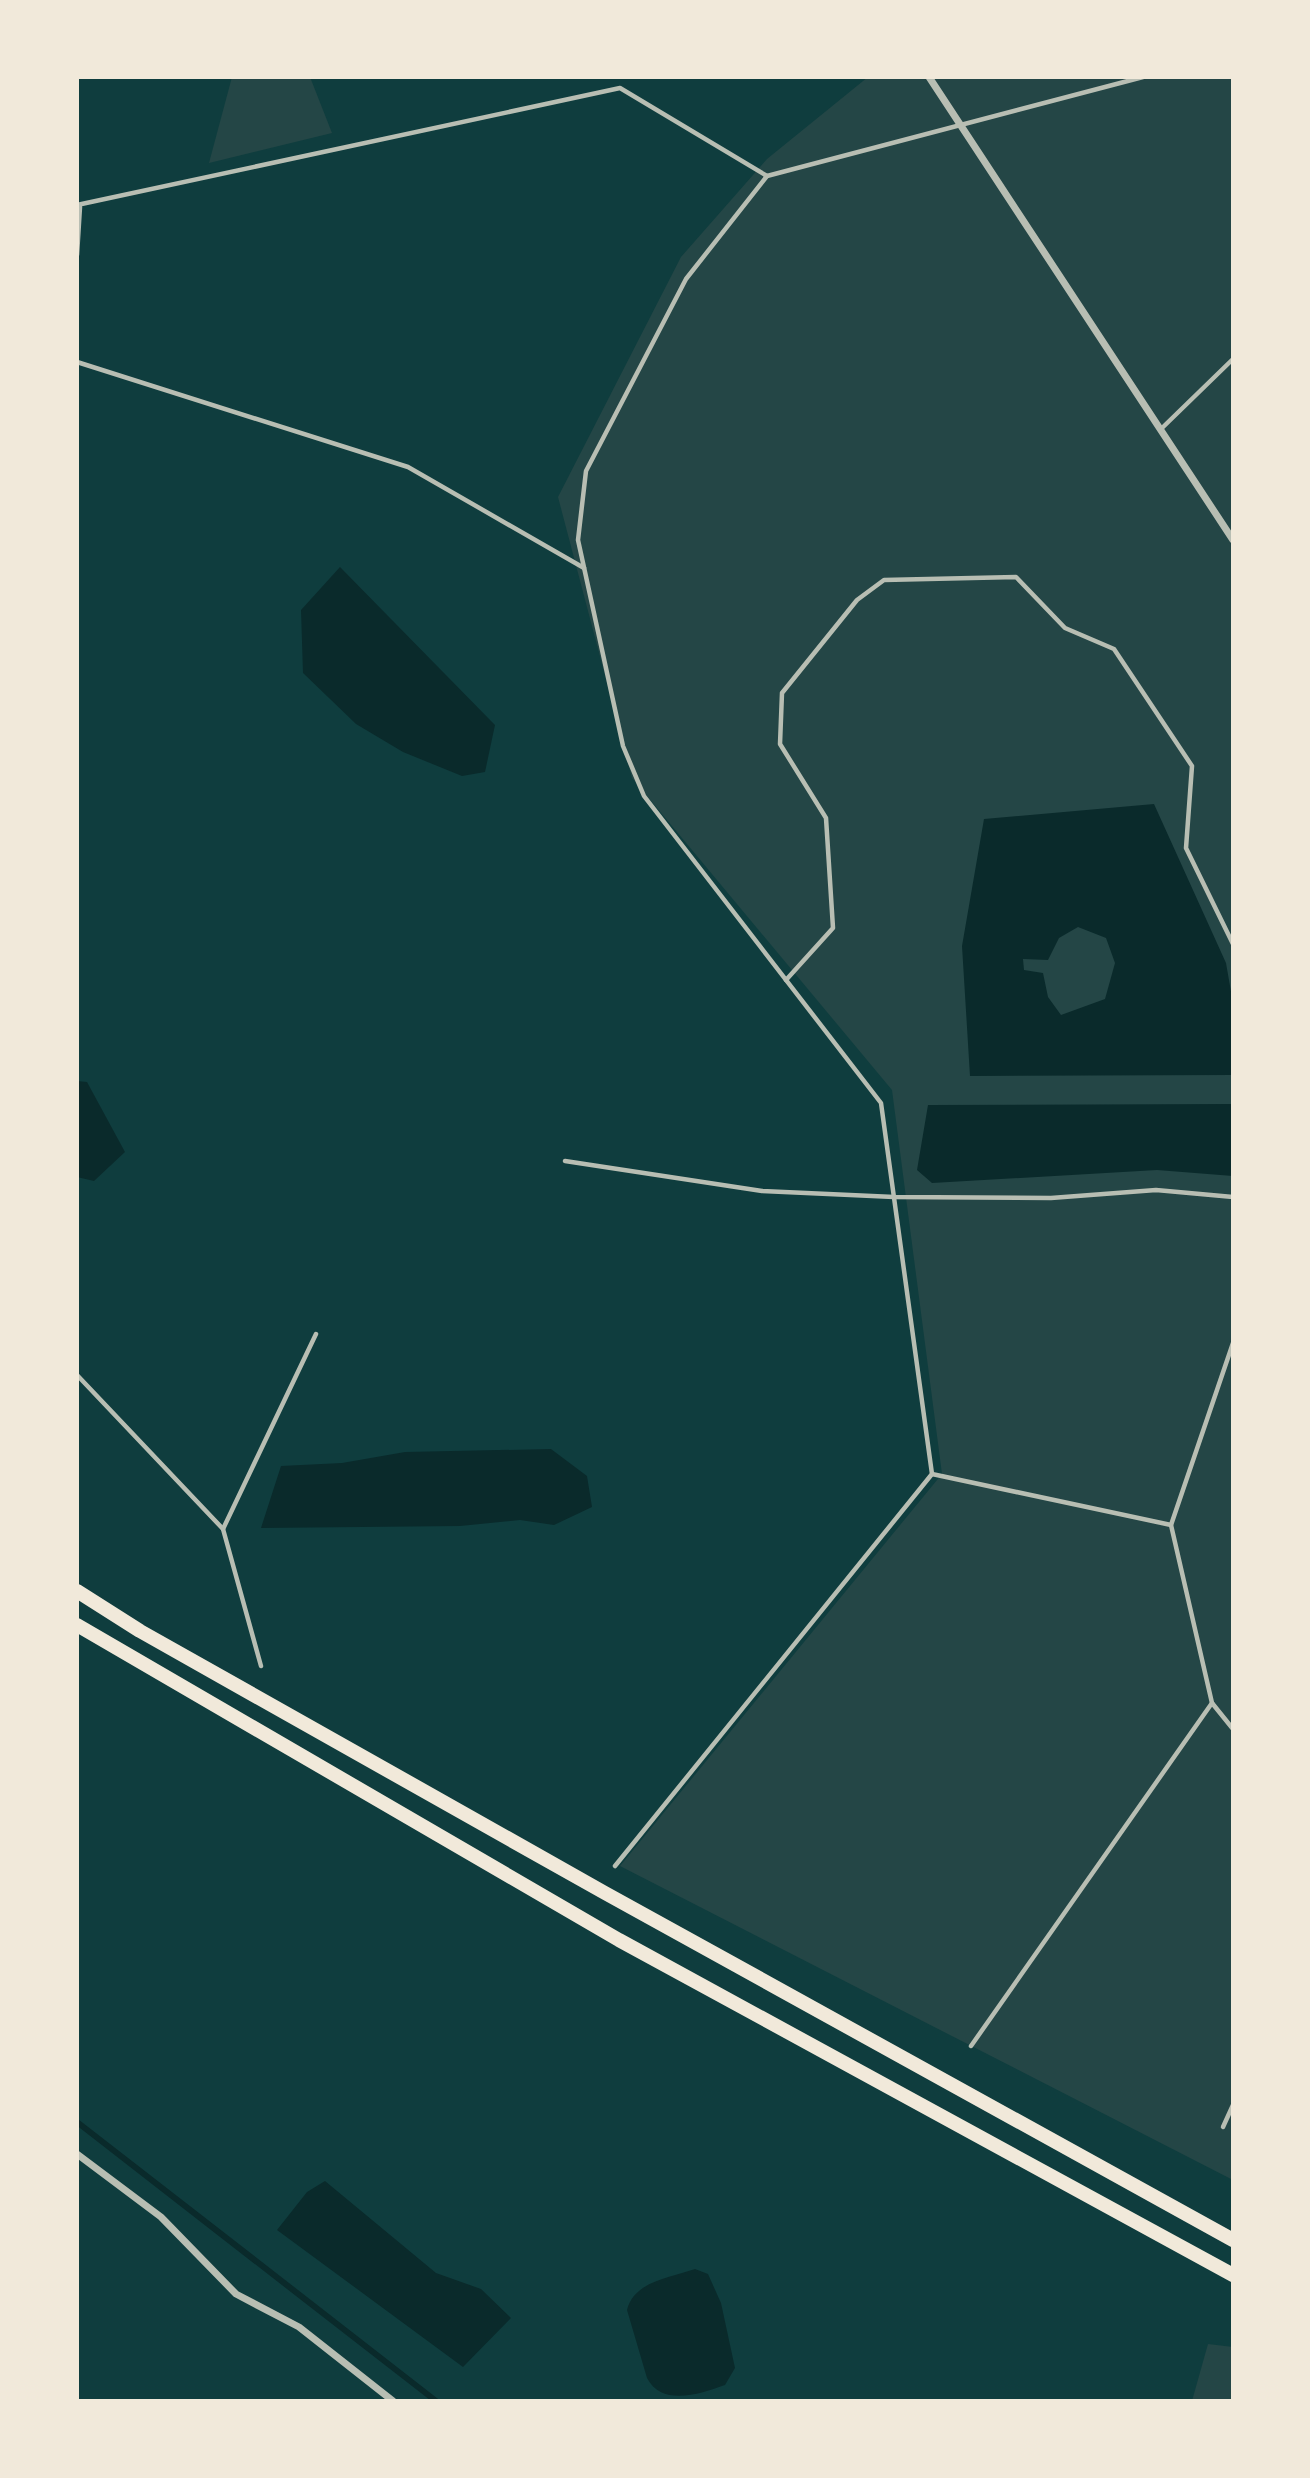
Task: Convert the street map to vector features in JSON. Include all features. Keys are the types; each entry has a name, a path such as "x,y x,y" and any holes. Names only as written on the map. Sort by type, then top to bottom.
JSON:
{"highway":[{"path":"77,1591 140,1631 593,1887 1232,2239"},
{"path":"77,1625 619,1940 1233,2275"},
{"path":"1202,2260 1233,2283"}],"street":[{"path":"929,77 1233,540"},
{"path":"77,2154 161,2217 236,2294 299,2327 393,2401"}],"lane":[{"path":"615,1866 932,1474 881,1102 644,796 622,746 578,540 586,471 686,279 767,176 1143,77"},
{"path":"77,256 78,206 620,88 767,176"},
{"path":"1160,429 1233,359"},
{"path":"77,362 408,467 584,568"},
{"path":"786,980 833,928 826,818 780,744 782,693 857,600 884,580 1016,577 1065,628 1114,649 1192,766 1186,848 1233,944"},
{"path":"565,1161 762,1191 894,1197 1051,1199 1156,1190 1233,1197"},
{"path":"223,1529 316,1334"},
{"path":"1233,1343 1171,1525 1212,1703 1233,1729"},
{"path":"77,1375 223,1529 261,1666"},
{"path":"932,1474 1171,1525"},
{"path":"971,2046 1212,1703"},
{"path":"1223,2127 1233,2105"}],"shaded area":[{"path":"232,77 310,77 332,133 209,163"},
{"path":"868,77 1233,77 1233,2180 620,1866 942,1474 892,1090 632,778 558,497 681,257 767,159"},
{"path":"340,567 495,725 485,772 462,776 403,752 356,724 303,673 301,610"},
{"path":"1154,804 1226,963 1233,1003 1233,1075 970,1076 962,946 984,819","holes":["1078,927 1106,938 1115,963 1105,999 1061,1015 1048,997 1043,973 1024,970 1023,959 1048,960 1059,938"]},
{"path":"77,1081 87,1082 125,1152 94,1181 77,1177"},
{"path":"1233,1104 1233,1176 1157,1170 932,1183 917,1170 928,1105"},
{"path":"551,1449 587,1476 592,1507 554,1525 520,1520 460,1526 261,1528 281,1466 342,1463 405,1452"},
{"path":"325,2181 436,2273 481,2289 511,2318 463,2367 277,2230 307,2192"},
{"path":"695,2269 708,2274 721,2303 735,2368 725,2385 682,2396 662,2393 647,2378 627,2310 631,2300 645,2287"},
{"path":"1208,2344 1233,2347 1233,2401 1192,2401"}],"waterway":[{"path":"77,2122 436,2401"}]}
